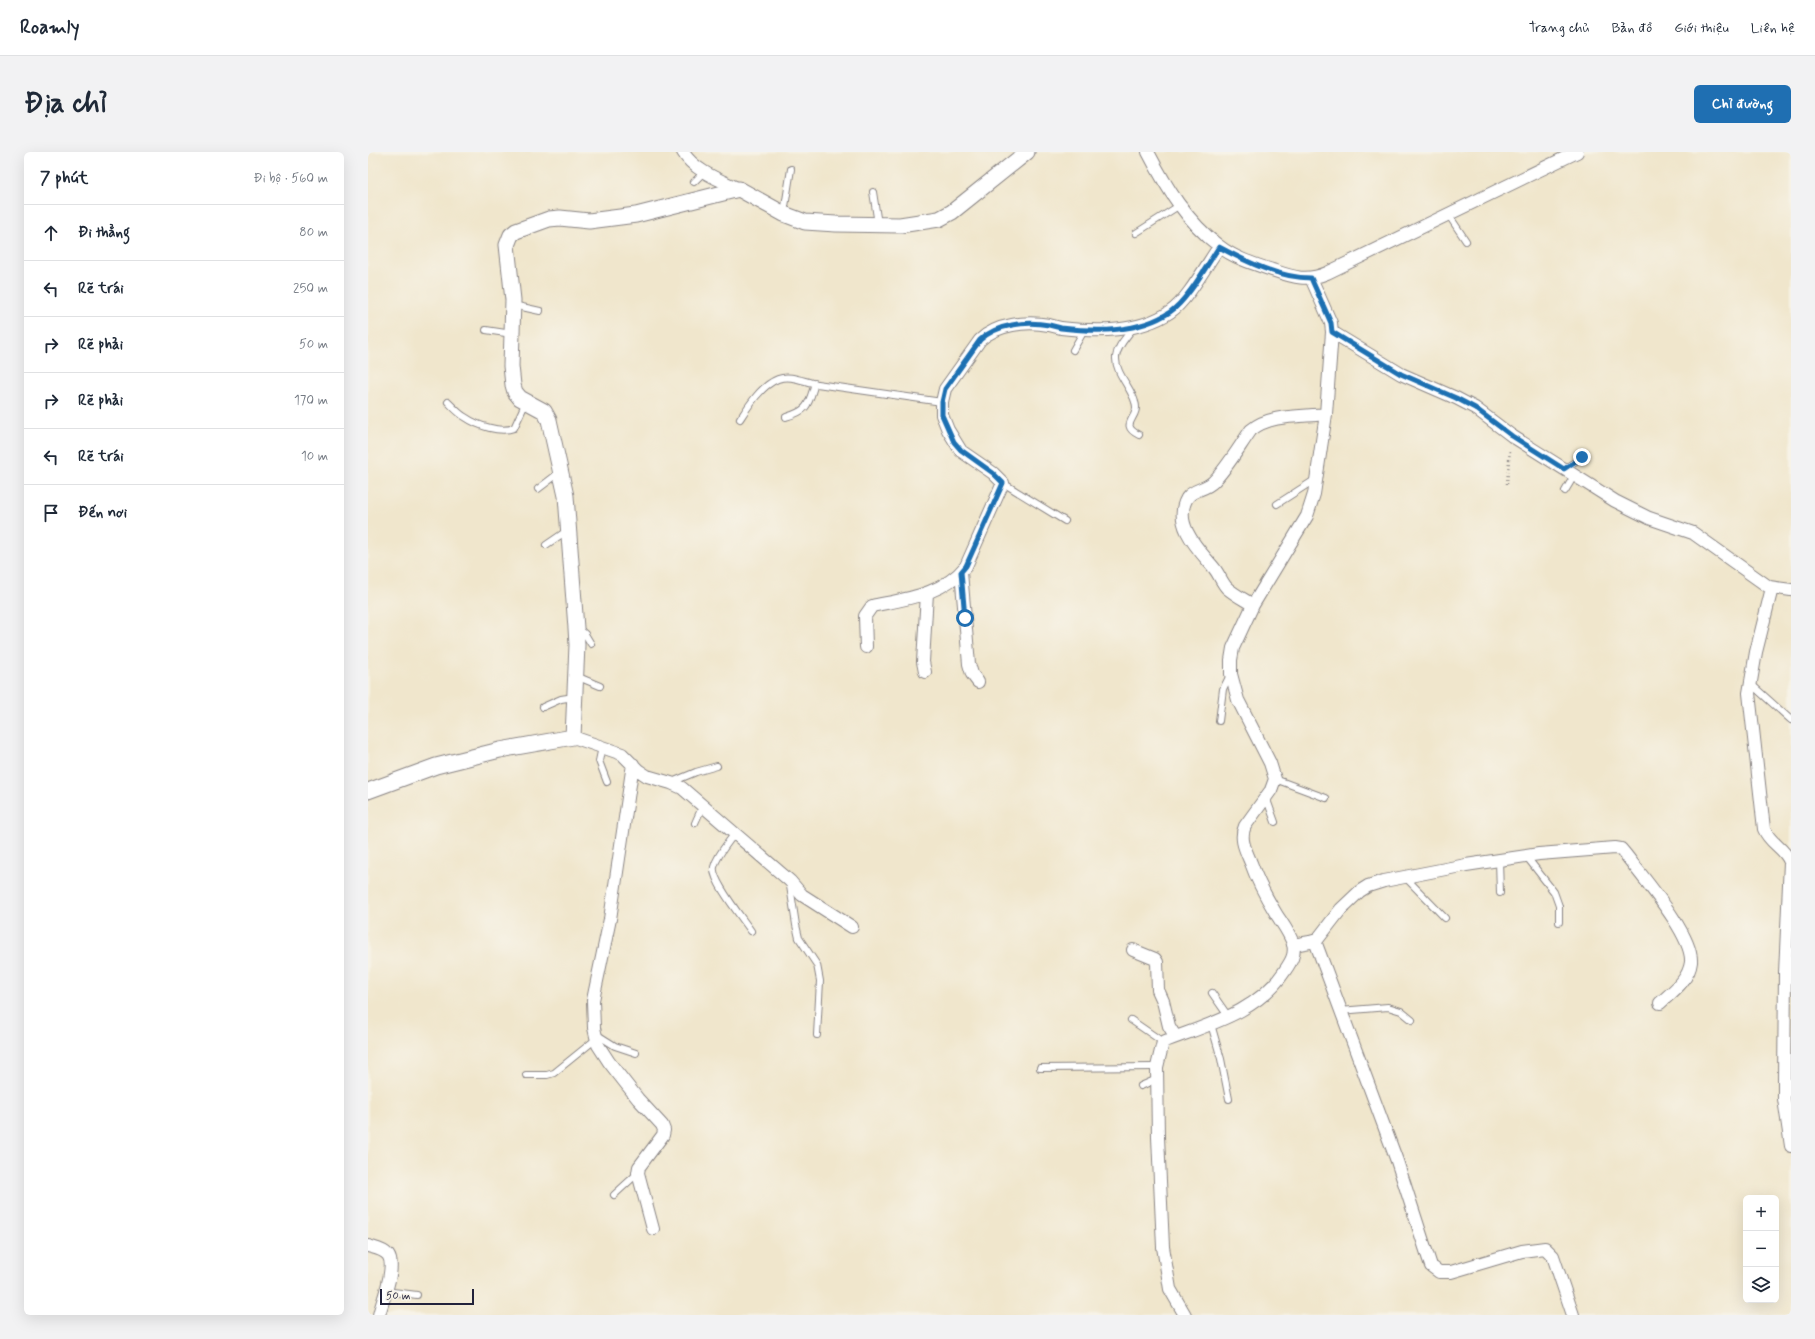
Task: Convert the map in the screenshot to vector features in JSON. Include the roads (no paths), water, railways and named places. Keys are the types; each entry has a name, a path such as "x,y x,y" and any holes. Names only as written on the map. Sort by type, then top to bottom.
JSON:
{"street":[{"path":"683,152 689,160 704,172 739,189 784,214 805,222 878,225 900,225 939,219 952,212 1027,152"},
{"path":"1148,152 1162,181 1180,205 1219,247 1251,263 1298,278 1311,278 1328,273 1577,152"},
{"path":"573,737 577,645 566,496 548,420 544,411 526,402 515,392 513,385 511,366 513,305 508,262 508,246 511,235 516,231 549,219 560,218 589,222 636,215 739,189"},
{"path":"866,647 865,616 872,606 927,593 951,580 961,572 966,566 1003,483 993,473 961,450 954,442 942,415 942,402 945,389 980,340 987,333 1006,326 1036,324 1059,328 1117,329 1134,327 1162,317 1176,307 1219,247"},
{"path":"1185,1315 1170,1289 1163,1247 1158,1137 1157,1073 1163,1042 1175,1036 1211,1024 1252,1004 1272,988 1291,962 1294,955 1293,945 1267,899 1251,866 1243,840 1242,832 1245,826 1266,797 1274,784 1275,779 1270,763 1238,700 1231,674 1230,660 1233,648 1253,605 1307,516 1316,479 1326,414 1332,332 1329,318 1311,278"},
{"path":"1332,332 1401,374 1475,408 1512,436 1615,501 1649,518 1693,533 1709,543 1758,580 1772,588 1791,590"},
{"path":"1253,605 1227,588 1197,548 1188,533 1184,520 1183,509 1186,500 1191,494 1213,482 1251,430 1258,424 1272,419 1326,414"},
{"path":"961,572 969,664 972,674 978,682"},
{"path":"1772,588 1750,683 1750,706 1764,829 1771,842 1784,851 1790,859 1787,1084 1784,1099 1791,1146"},
{"path":"925,672 923,662 927,593"},
{"path":"368,791 436,766 500,750 573,737 622,754 638,770 647,776 671,782 682,788 790,881 802,895 852,927"},
{"path":"632,764 610,919 593,1000 595,1036 598,1045 609,1062 638,1099 662,1125 664,1130 663,1135 639,1167 638,1173 653,1229"},
{"path":"1293,945 1314,942 1322,936 1341,909 1360,891 1368,886 1404,876 1526,856 1605,848 1621,849 1678,924 1689,950 1691,961 1684,980 1660,1003"},
{"path":"1314,942 1327,971 1340,1010 1397,1161 1432,1266 1439,1272 1451,1272 1522,1251 1545,1248 1553,1256 1573,1315"},
{"path":"1133,950 1155,959 1157,962 1158,990 1163,1001 1170,1026 1175,1036"},
{"path":"368,1246 382,1250 388,1255 391,1263 379,1315"}],"lane":[{"path":"784,214 790,169"},
{"path":"694,182 704,172"},
{"path":"873,192 878,225"},
{"path":"1136,233 1180,205"},
{"path":"1448,214 1466,241"},
{"path":"513,305 540,311"},
{"path":"1134,327 1119,347 1116,356 1119,370 1136,404 1136,412 1129,425 1129,428 1139,435"},
{"path":"1073,350 1085,329"},
{"path":"486,330 512,334"},
{"path":"740,419 751,403 767,386 776,379 791,377 814,384 942,402"},
{"path":"786,417 799,413 806,408 814,384"},
{"path":"448,402 465,417 478,424 504,430 514,428 526,402"},
{"path":"1564,469 1582,457"},
{"path":"538,489 560,473"},
{"path":"1565,492 1574,476"},
{"path":"1277,504 1316,479"},
{"path":"1003,483 1065,521"},
{"path":"546,545 568,530"},
{"path":"576,628 583,631 590,644"},
{"path":"1219,721 1223,688 1231,674"},
{"path":"575,676 600,686"},
{"path":"1750,683 1791,720"},
{"path":"543,707 561,699 574,696"},
{"path":"602,747 599,761 607,782"},
{"path":"671,782 696,772 717,766"},
{"path":"1275,779 1326,798"},
{"path":"1266,797 1275,822"},
{"path":"695,822 702,805"},
{"path":"735,833 716,862 714,874 719,884 751,930"},
{"path":"1526,856 1554,892 1559,906 1559,922"},
{"path":"1500,860 1500,893"},
{"path":"1404,876 1445,918"},
{"path":"790,881 796,925 804,946 817,965 820,981 816,1035"},
{"path":"1212,993 1228,1016"},
{"path":"1340,1010 1388,1007 1401,1011 1412,1020"},
{"path":"1131,1020 1163,1042"},
{"path":"1211,1024 1221,1059 1229,1099"},
{"path":"526,1075 547,1075 554,1073 595,1036 615,1046 636,1053"},
{"path":"1040,1068 1157,1073"},
{"path":"1141,1086 1157,1073"},
{"path":"614,1194 638,1173"},
{"path":"385,1292 417,1295"}]}
